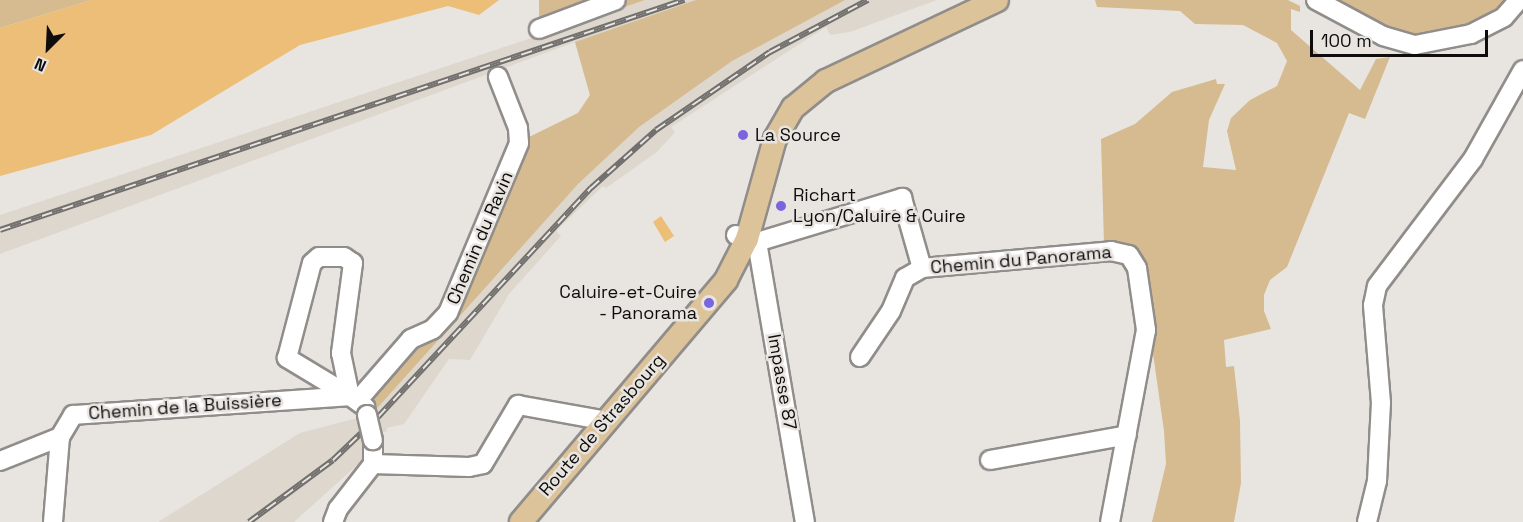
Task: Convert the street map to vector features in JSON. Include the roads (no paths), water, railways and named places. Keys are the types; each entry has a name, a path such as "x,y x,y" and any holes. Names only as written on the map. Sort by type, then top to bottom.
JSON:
{"main road":[{"name":"Route de Strasbourg","path":"746,239 765,134 794,88 820,69 876,41 992,0"},
{"name":"Route de Strasbourg","path":"521,522 718,292 746,239 775,139 786,118 803,98 826,81 997,0"}],"street":[{"path":"539,29 616,0"},
{"path":"1316,0 1383,36 1415,45 1471,34 1503,17 1518,0"},
{"path":"1367,522 1377,481 1381,403 1373,305 1377,286 1473,159 1523,70"},
{"name":"Chemin du Ravin","path":"358,403 411,339 433,328 448,313 519,143 518,128 498,77"},
{"name":"Chemin du Panorama","path":"746,239 902,198 922,268 1111,251 1129,255 1137,268 1146,330 1110,522"},
{"name":"Impasse 87","path":"746,239 804,522"},
{"path":"333,522 338,509 373,464 373,440 341,353 353,263 344,257 319,257 312,263 287,358 358,403"},
{"path":"860,357 891,311 905,278 922,268"},
{"name":"Chemin de la Buissière","path":"60,437 73,415 168,405 358,403"},
{"path":"373,464 469,467 483,464 518,405 607,421"},
{"path":"990,460 1127,435"},
{"path":"0,461 60,437 53,522"}],"railway":[{"path":"0,230 684,0"},
{"path":"249,522 333,460 378,417 591,188 656,130 770,52 868,0"}],"place":[{"name":"La Source","path":"743,135"},
{"name":"Richart Lyon/Caluire & Cuire","path":"781,206"},
{"name":"Caluire-et-Cuire - Panorama","path":"709,303"}]}
